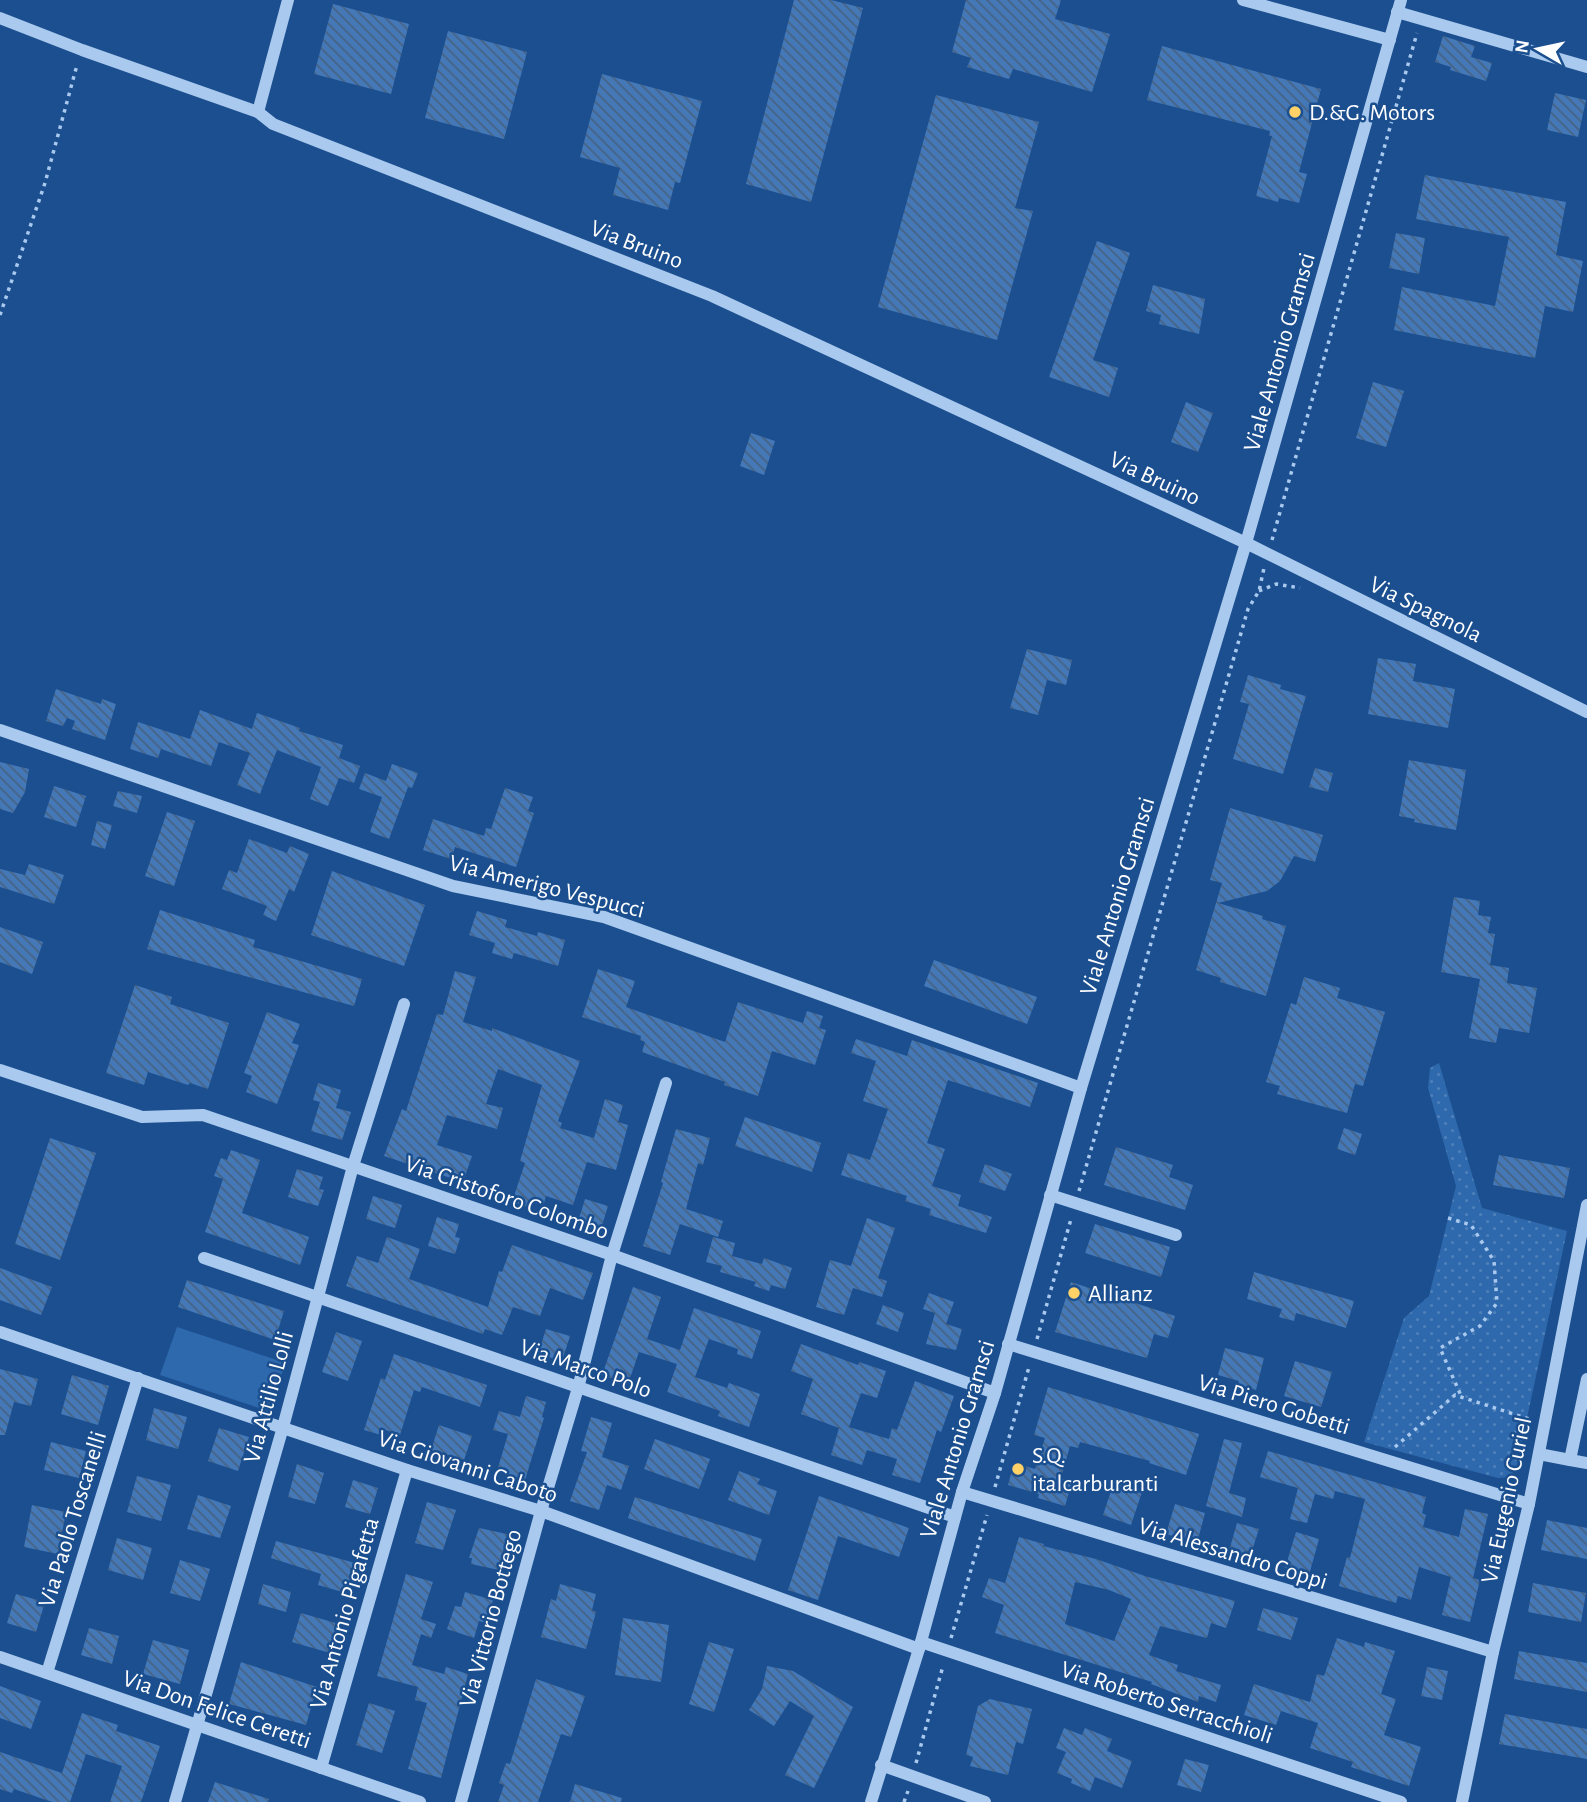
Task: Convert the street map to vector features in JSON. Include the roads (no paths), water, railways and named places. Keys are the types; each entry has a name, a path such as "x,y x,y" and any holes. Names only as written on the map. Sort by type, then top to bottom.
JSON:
{"street":[{"path":"258,112 288,0"},
{"path":"1243,0 1390,40"},
{"path":"1399,6 1421,19 1587,67"},
{"name":"Viale Antonio Gramsci","path":"871,1802 920,1646 962,1492 995,1393 1081,1088 1246,543 1399,6"},
{"name":"Via Bruino","path":"0,18 258,112 273,124 712,296 1246,543"},
{"name":"Via Spagnola","path":"1246,543 1587,712"},
{"name":"Via Amerigo Vespucci","path":"0,730 453,886 604,917 1081,1088"},
{"name":"Via Attilio Lolli","path":"175,1802 283,1427 353,1166 404,1004"},
{"name":"Via Cristoforo Colombo","path":"0,1070 142,1117 203,1115 612,1255 995,1393"},
{"name":"Via Vittorio Bottego","path":"461,1802 541,1511 578,1388 612,1255 667,1083"},
{"path":"1051,1195 1177,1235"},
{"name":"Via Eugenio Curiel","path":"1462,1802 1493,1652 1529,1504 1587,1209"},
{"name":"Via Marco Polo","path":"204,1258 955,1517"},
{"name":"Via Giovanni Caboto","path":"0,1332 407,1470 541,1511 920,1646"},
{"name":"Via Piero Gobetti","path":"1008,1344 1529,1504"},
{"name":"Via Paolo Toscanelli","path":"47,1673 138,1378"},
{"path":"1570,1460 1587,1379"},
{"path":"1539,1454 1587,1463"},
{"name":"Via Antonio Pigafetta","path":"321,1768 407,1470"},
{"name":"Via Alessandro Coppi","path":"962,1492 1493,1652"},
{"name":"Via Roberto Serracchioli","path":"920,1646 1401,1802"},
{"name":"Via Don Felice Ceretti","path":"0,1657 420,1802"},
{"path":"881,1765 985,1802"}],"place":[{"name":"D.&G. Motors","path":"1295,112"},
{"name":"Allianz","path":"1074,1293"},
{"name":"S.Q. italcarburanti","path":"1018,1469"}]}
